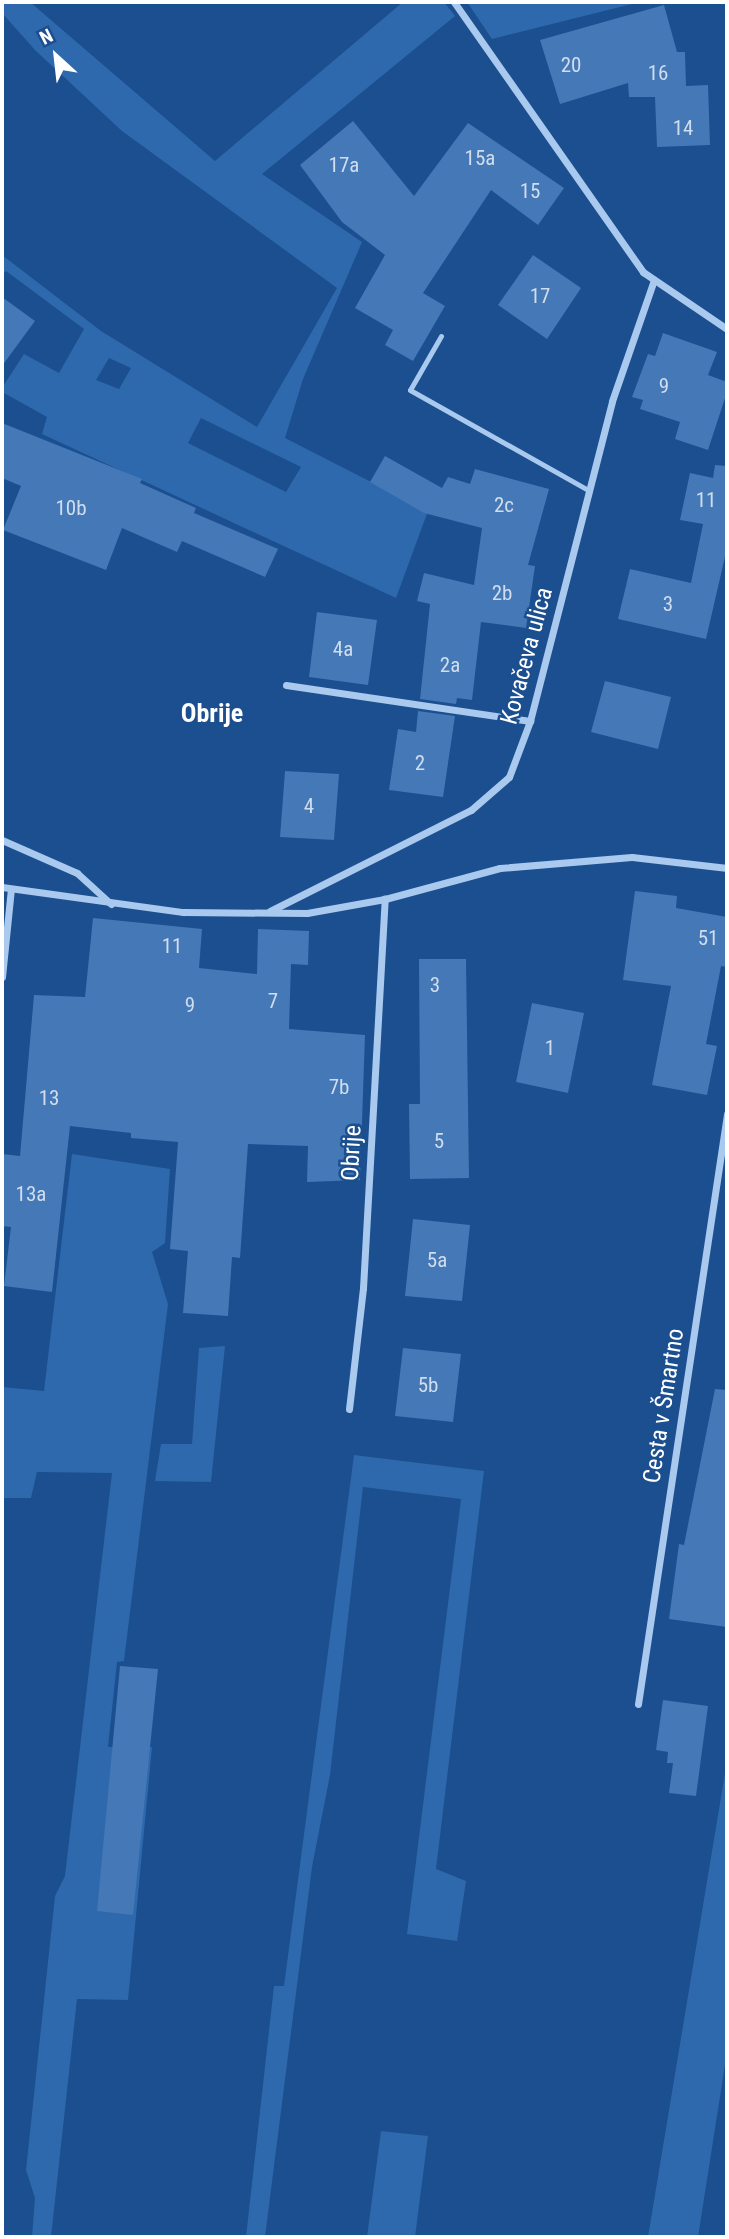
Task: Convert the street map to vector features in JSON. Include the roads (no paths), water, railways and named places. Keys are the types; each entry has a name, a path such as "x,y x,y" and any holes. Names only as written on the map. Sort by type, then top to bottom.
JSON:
{"street":[{"path":"454,2 643,272 727,329"},
{"name":"Kovačeva ulica","path":"270,911 471,810 509,778 530,721 615,389 653,280"},
{"path":"286,685 530,721"},
{"path":"2,840 77,873 111,904"},
{"path":"2,887 183,912 307,913 385,899 500,868 632,857 727,868"},
{"path":"2,977 11,889"},
{"name":"Obrije","path":"349,1409 363,1288 385,899"},
{"name":"Cesta v Šmartno","path":"638,1704 727,1114"}],"lane":[{"path":"441,336 410,390 590,491"}],"district":[{"name":"Obrije","path":"212,714"}]}
